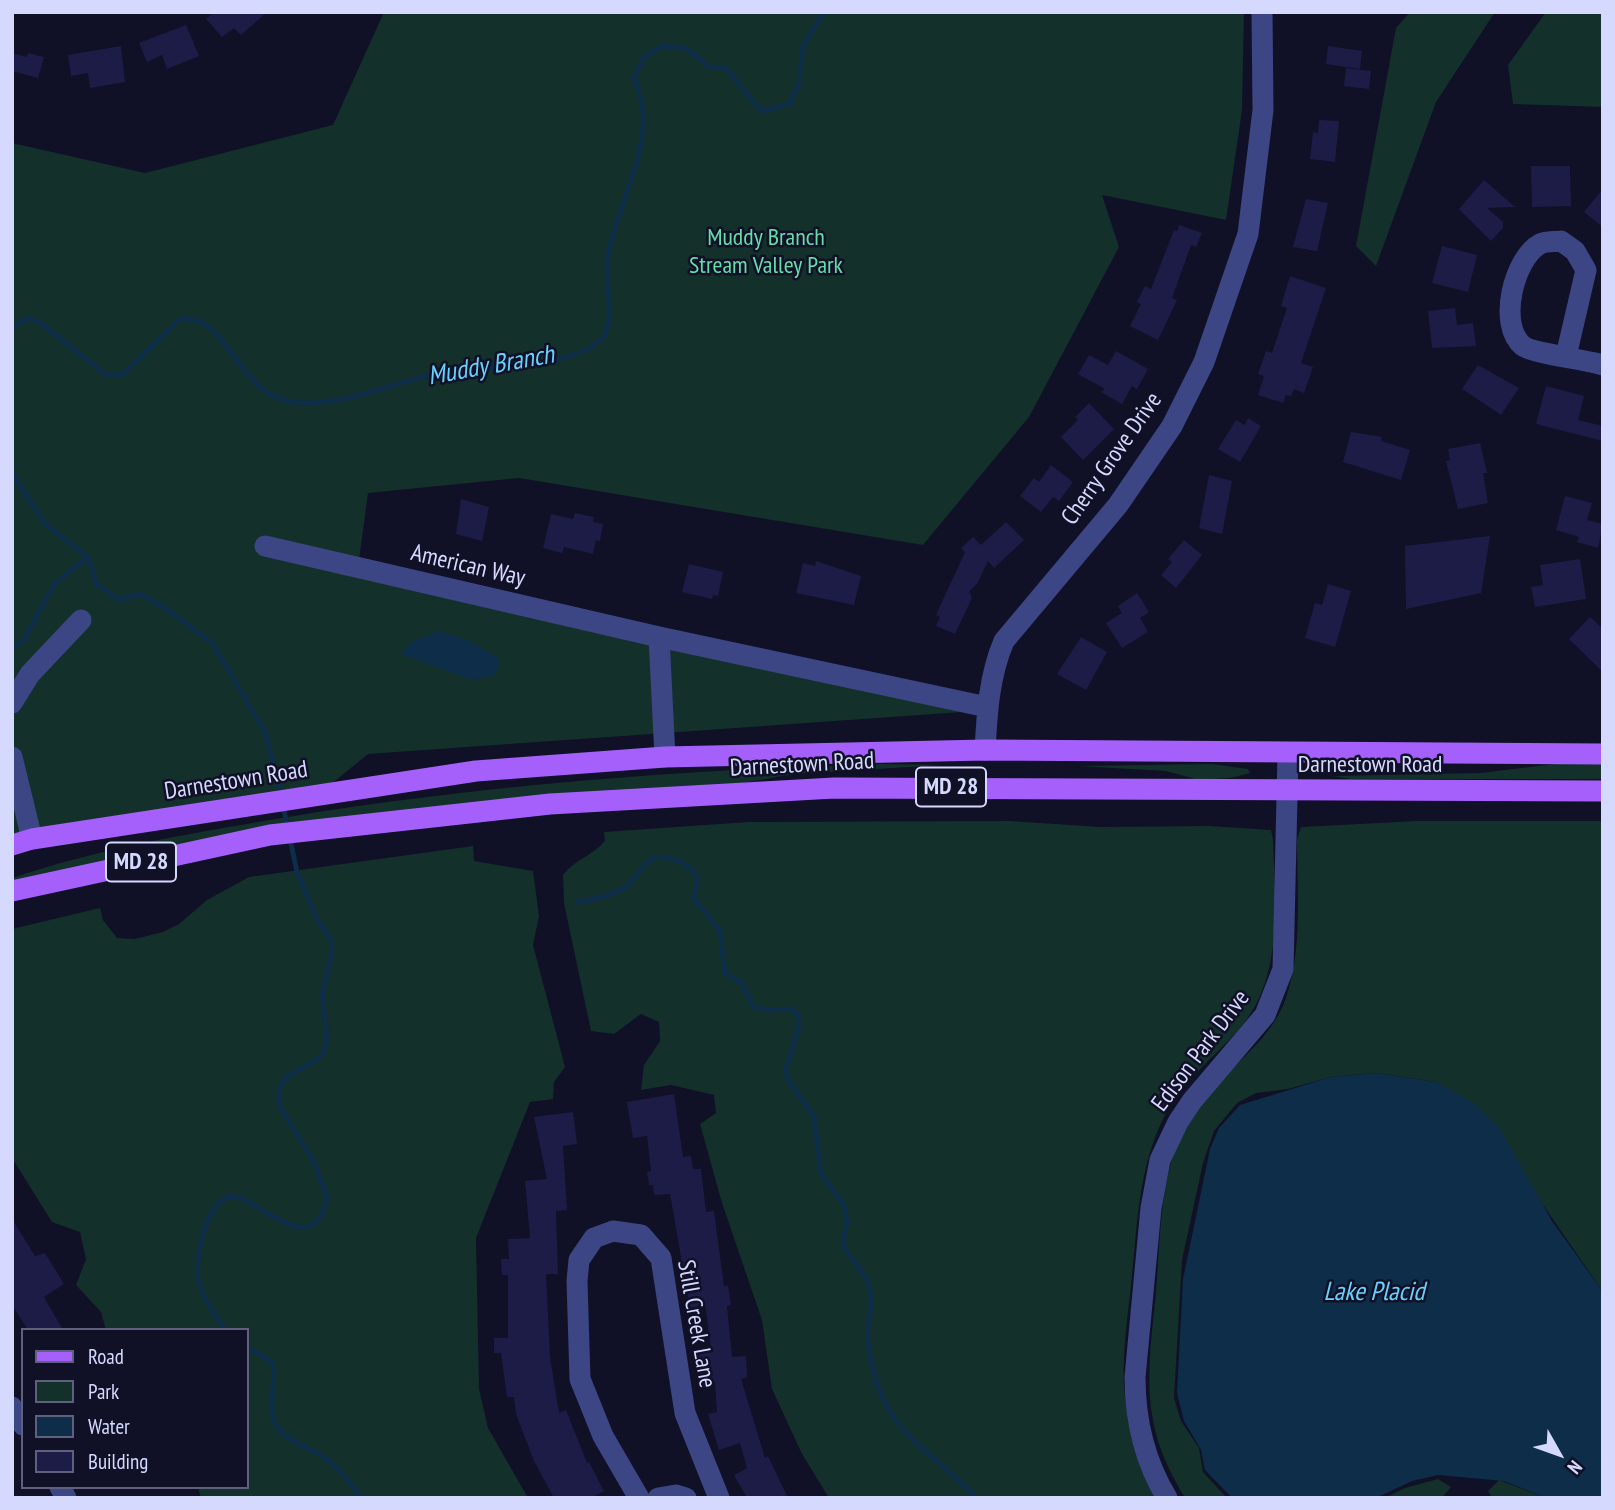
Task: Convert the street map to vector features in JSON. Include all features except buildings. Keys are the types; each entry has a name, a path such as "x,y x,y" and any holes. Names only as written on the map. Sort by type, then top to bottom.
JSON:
{"main road":[{"name":"Darnestown Road","path":"22,842 476,771 665,757 985,750 1603,754"},
{"name":"Darnestown Road","path":"12,891 270,835 550,804 834,788 996,786 1287,791 1603,791"}],"street":[{"name":"Cherry Grove Drive","path":"985,750 987,707 995,660 1004,641 1118,505 1172,426 1204,362 1248,234 1263,110 1262,12"},
{"path":"1566,356 1586,270 1575,251 1561,241 1541,243 1525,257 1508,305 1511,329 1524,347 1603,365"},
{"name":"American Way","path":"265,546 659,637 987,707"},
{"path":"12,703 30,674 81,620"},
{"path":"659,637 665,757"},
{"name":"Edison Park Drive","path":"1167,1498 1149,1462 1135,1409 1136,1367 1155,1176 1178,1122 1265,1015 1278,986 1285,953 1288,754"},
{"path":"12,757 22,842"},
{"name":"Still Creek Lane","path":"639,1498 603,1436 580,1379 579,1260 594,1238 613,1231 641,1235 661,1258 685,1413 719,1498"},
{"path":"658,1498 676,1494 686,1498"}],"green space":[{"name":"Muddy Branch Stream Valley Park","path":"384,12 1244,12 1242,110 1226,220 1102,195 1119,247 1029,417 923,545 519,478 368,493 357,575 962,712 368,754 319,794 12,845 12,143 145,173 333,125"},
{"path":"1410,12 1495,12 1436,102 1376,266 1356,246 1396,28"},
{"path":"1546,12 1603,12 1603,107 1513,104 1508,65"},
{"path":"882,764 942,765 795,774 742,783 415,814 12,889 12,878 143,843 351,807 578,781 730,770"},
{"path":"1212,764 1248,769 1250,773 1230,778 1199,780 1166,771 1078,766"},
{"path":"1555,764 1603,764 1603,779 1350,779 1333,776 1480,773"},
{"path":"1009,821 1101,827 1210,826 1271,830 1273,839 1274,937 1271,962 1264,985 1255,1007 1241,1027 1172,1102 1149,1156 1140,1198 1125,1342 1124,1383 1133,1436 1157,1498 829,1498 802,1454 772,1389 762,1320 722,1203 700,1124 716,1113 714,1095 671,1085 641,1090 644,1065 660,1041 659,1022 641,1014 614,1034 591,1031 564,903 563,875 572,865 605,841 604,832 748,822"},
{"path":"1417,821 1603,821 1603,1292 1541,1202 1436,1082 1377,1073 1331,1077 1288,1089 1256,1093 1237,1103 1214,1131 1203,1163 1182,1260 1174,1398 1181,1421 1199,1448 1203,1472 1227,1498 1185,1498 1161,1451 1153,1420 1150,1388 1150,1356 1163,1202 1172,1157 1190,1117 1201,1101 1267,1032 1286,998 1297,939 1297,839 1301,827"},
{"path":"473,846 474,861 533,871 539,916 533,945 565,1067 554,1082 553,1099 530,1102 476,1238 479,1389 488,1428 528,1498 201,1498 199,1489 248,1489 248,1328 105,1328 101,1312 76,1285 86,1259 80,1232 52,1222 12,1158 12,929 100,908 103,920 117,938 135,939 163,932 179,924 207,900 249,877"},
{"path":"1438,1479 1451,1487 1442,1498 1385,1498 1405,1488"},
{"path":"1499,1480 1546,1498 1492,1498 1488,1491"}],"water":[{"path":"438,631 470,641 500,660 496,675 473,680 401,654 410,643"},
{"name":"Lake Placid","path":"1377,1073 1436,1082 1472,1102 1499,1127 1552,1221 1603,1292 1603,1498 1546,1498 1504,1481 1438,1475 1412,1481 1376,1498 1232,1498 1205,1470 1201,1450 1184,1421 1177,1393 1183,1279 1210,1149 1219,1128 1240,1105 1331,1077"}],"waterway":[{"name":"Muddy Branch","path":"12,327 28,318 39,322 106,375 122,375 180,319 197,321 211,329 247,374 262,388 280,399 302,403 353,397 436,374 540,363 580,352 596,344 607,328 608,255 641,145 641,100 634,78 643,58 661,46 686,48 709,67 726,68 761,111 790,104 799,83 803,46 824,12"},
{"name":"Muddy Branch","path":"12,473 45,524 88,557 97,584 119,600 140,594 168,610 213,644 266,734 281,795"},
{"path":"12,648 23,641 55,583 88,557"},
{"name":"Muddy Branch","path":"283,805 288,830"},
{"name":"Muddy Branch","path":"224,1328 204,1295 198,1274 203,1235 213,1210 229,1197 240,1198 282,1221 297,1227 310,1226 320,1217 327,1197 313,1160 279,1105 279,1091 284,1079 320,1057 325,1049 327,1036 322,995 332,951 331,940 317,919 297,872 290,839"},
{"path":"577,902 607,896 624,888 650,860 662,857 684,864 697,878 694,899 720,931 725,973 743,984 753,1007 769,1010 792,1009 798,1015 799,1026 786,1069 788,1079 814,1117 821,1174 844,1205 847,1222 843,1243 870,1289 869,1346 877,1384 889,1410 908,1435 976,1498"},
{"name":"Muddy Branch","path":"248,1348 272,1362 272,1410 280,1431 325,1458 345,1476 362,1498"}]}
